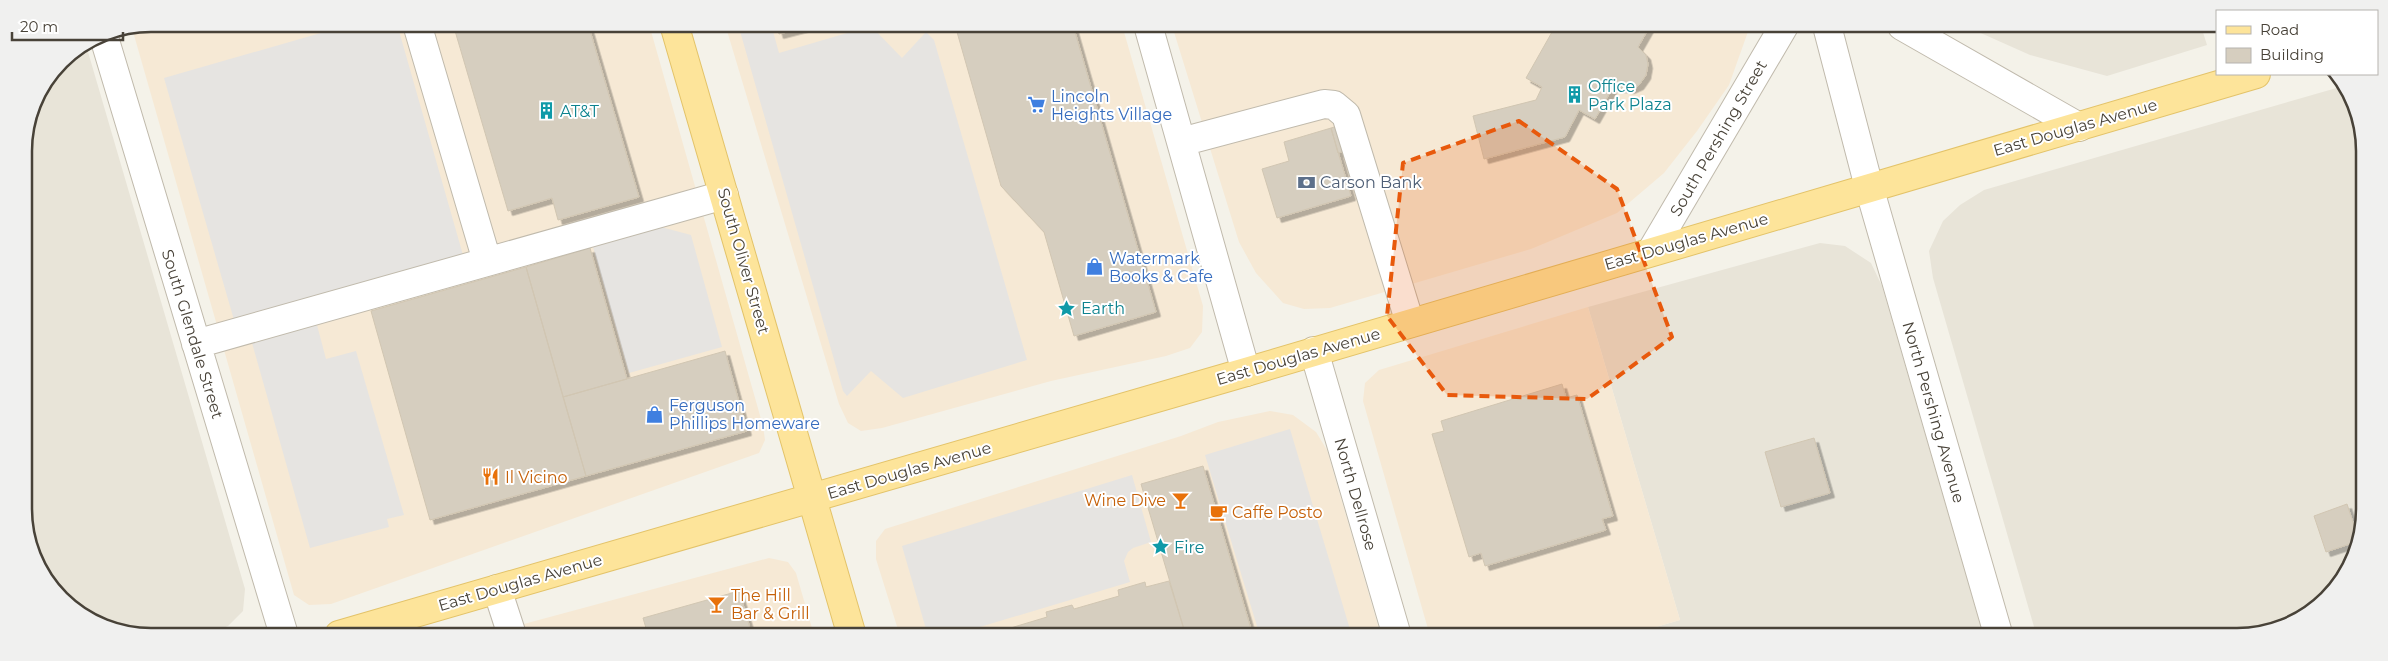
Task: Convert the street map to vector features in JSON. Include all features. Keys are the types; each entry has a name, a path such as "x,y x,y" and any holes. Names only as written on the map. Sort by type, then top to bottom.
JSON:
{"main road":[{"name":"South Oliver Street","path":"677,33 850,628"},
{"name":"East Douglas Avenue","path":"364,628 1246,372 1652,250 2253,75"}],"street":[{"name":"South Pershing Street","path":"1652,250 1780,32"},
{"path":"1829,32 1868,187"},
{"path":"1913,32 2079,127"},
{"path":"420,33 487,261"},
{"path":"1150,33 1246,372"},
{"name":"South Glendale Street","path":"105,42 282,628"},
{"path":"1181,142 1324,104 1334,105 1346,115 1410,323"},
{"name":"North Pershing Avenue","path":"1868,187 1996,628"},
{"path":"196,344 724,194"},
{"name":"North Dellrose","path":"1314,351 1395,628"},
{"path":"497,590 510,628"}],"highlighted area":[{"path":"1519,121 1617,189 1672,337 1587,399 1447,395 1387,316 1403,163"}],"shaded area":[{"path":"1748,32 1729,85 1697,131 1664,173 1617,213 1531,249 1330,308 1304,309 1283,303 1256,273 1239,242 1174,33"},
{"path":"1979,32 2203,32 2207,45 2107,76 2030,55"},
{"path":"321,33 400,33 463,255 234,320 164,78"},
{"path":"651,33 763,426 765,440 759,453 331,604 309,605 294,595 134,34"},
{"path":"728,33 1124,33 1203,306 1202,332 1190,348 1166,356 1051,381 882,428 861,431 848,423 839,404"},
{"path":"740,33 773,33 779,53 848,33 877,33 902,58 925,33 934,40 1027,360 903,398 871,371 847,396 843,391"},
{"path":"88,51 245,589 243,611 228,626 223,628 144,628 113,622 92,613 67,594 57,582 48,569 35,533 32,509 33,144 37,121 48,92 67,67"},
{"path":"2337,88 2349,113 2356,152 2356,509 2353,533 2340,569 2326,588 2309,604 2296,613 2275,622 2244,628 2034,628 1933,278 1929,251 1943,221 1960,205 1984,190"},
{"path":"661,227 691,235 722,347 629,373 593,247"},
{"path":"1820,243 1845,246 1871,263 1882,286 1981,628 1652,628 1680,620 1588,307"},
{"path":"1588,307 1680,620 1652,628 1428,628 1363,401 1365,383 1379,370"},
{"path":"317,325 326,359 356,351 404,515 387,519 389,527 310,548 252,343"},
{"path":"1270,411 1293,415 1316,432 1327,450 1379,628 898,628 876,559 876,541 885,529 1181,436 1218,422"},
{"path":"1290,429 1350,628 1258,628 1205,455"},
{"path":"1132,475 1151,542 1133,548 1128,552 1124,561 1130,582 977,628 926,628 902,546"},
{"path":"769,558 788,562 796,573 812,628 509,628"}],"building":[{"name":"Office Park Plaza","path":"1552,32 1646,32 1638,47 1646,55 1648,64 1646,75 1639,85 1630,89 1613,87 1595,119 1579,110 1565,137 1484,159 1473,116 1536,100 1542,87 1526,78"},
{"name":"AT&T","path":"456,33 591,33 639,197 558,220 552,198 508,211"},
{"name":"Lincoln Heights Village","path":"957,33 1075,33 1156,312 1074,336 1044,232 1001,186"},
{"path":"1357,120 1365,146 1338,153 1331,128"},
{"name":"Carson Bank","path":"1331,128 1351,196 1277,218 1262,169 1289,161 1284,142"},
{"path":"590,248 627,379 563,397 526,267"},
{"path":"526,267 586,476 430,520 371,311"},
{"name":"Ferguson Phillips Homeware","path":"725,351 747,431 586,476 563,397"},
{"path":"1562,384 1566,398 1577,395 1613,516 1602,519 1606,530 1485,566 1481,553 1469,557 1432,434 1444,431 1441,421"},
{"path":"1814,438 1830,493 1781,507 1765,452"},
{"path":"1203,466 1251,628 1184,628 1141,484"},
{"path":"2347,504 2354,525 2350,544 2326,552 2314,516"},
{"path":"1169,581 1184,628 1011,628 1047,617 1046,612 1072,605 1074,609 1119,596 1118,590 1145,582 1146,587"},
{"name":"The Hill Bar & Grill","path":"739,591 750,628 646,628 643,618"}],"place":[{"name":"Office Park Plaza","path":"1574,95"},
{"name":"Lincoln Heights Village","path":"1037,105"},
{"name":"AT&T","path":"546,111"},
{"name":"Carson Bank","path":"1306,182"},
{"name":"Watermark Books & Cafe","path":"1095,267"},
{"name":"Earth","path":"1067,308"},
{"name":"Ferguson Phillips Homeware","path":"655,414"},
{"name":"Il Vicino","path":"491,477"},
{"name":"Wine Dive","path":"1180,500"},
{"name":"Caffe Posto","path":"1218,512"},
{"name":"Fire","path":"1160,547"},
{"name":"The Hill Bar & Grill","path":"717,604"}]}
